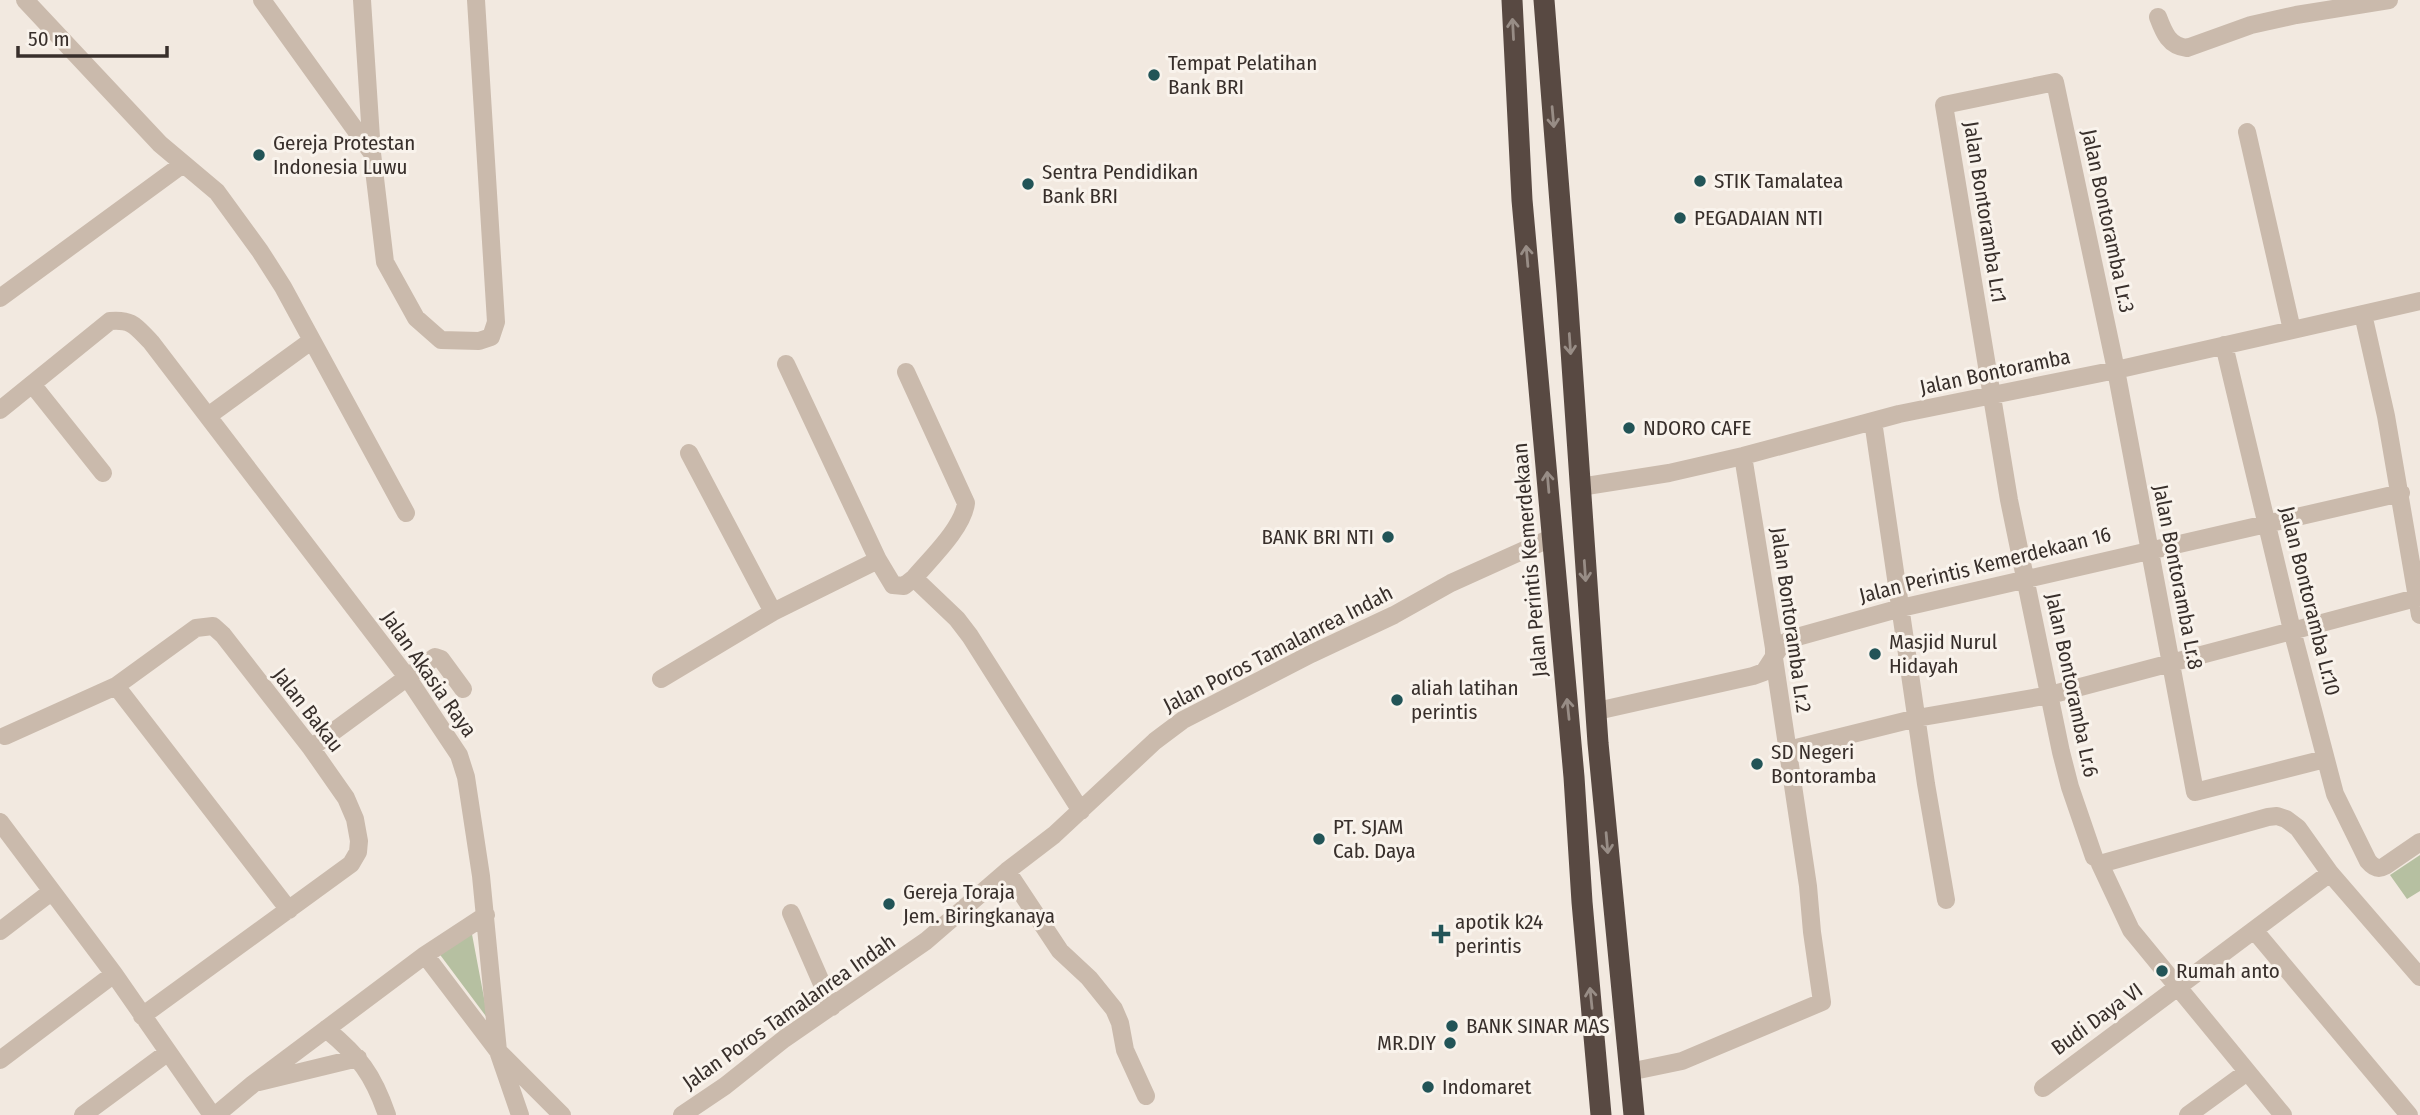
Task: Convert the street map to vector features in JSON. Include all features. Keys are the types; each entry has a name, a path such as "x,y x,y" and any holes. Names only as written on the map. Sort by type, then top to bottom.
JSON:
{"highway":[{"name":"Jalan Perintis Kemerdekaan","path":"1512,0 1522,200 1574,777 1601,1115"},
{"path":"1544,0 1600,775 1634,1115"},
{"path":"1574,777 1600,775"}],"street":[{"path":"25,0 160,145 216,192 260,251 283,287 406,513"},
{"path":"362,0 372,153 385,262 416,318 441,340 480,341 491,337 496,322 476,0"},
{"path":"2158,17 2170,41 2187,48 2251,25 2389,0"},
{"path":"264,1 372,153"},
{"name":"Jalan Bontoramba Lr.3","path":"2055,82 2116,370"},
{"name":"Jalan Bontoramba Lr.1","path":"1992,397 1944,105 2055,82"},
{"path":"2247,132 2292,330"},
{"path":"0,298 183,164"},
{"name":"Jalan Bontoramba","path":"1580,487 1669,473 1874,421 2116,370 2420,301"},
{"path":"1788,750 1917,718 2050,695 2292,630 2419,604 2401,493 2363,314"},
{"name":"Jalan Akasia Raya","path":"0,410 110,321 123,320 133,324 151,342 407,677 459,755 466,777 481,876 498,1051"},
{"path":"208,416 311,341"},
{"name":"Jalan Bontoramba Lr.10","path":"2224,345 2292,630 2335,794 2368,861 2374,867 2381,868 2420,842"},
{"path":"786,364 878,560 892,585 904,586 914,578 957,524 964,513 966,503 906,372"},
{"name":"Jalan Bontoramba Lr.8","path":"2116,370 2196,792 2325,759"},
{"path":"32,384 103,473"},
{"name":"Jalan Bontoramba Lr.6","path":"1992,397 2009,500 2070,787 2094,857"},
{"path":"1874,421 1946,900"},
{"path":"689,453 773,612"},
{"name":"Jalan Bontoramba Lr.2","path":"1629,1072 1682,1061 1822,1002 1774,648 1743,456"},
{"name":"Jalan Perintis Kemerdekaan 16","path":"1597,711 1753,676 1764,672 1782,645 1797,637 1900,608 2401,493"},
{"name":"Jalan Poros Tamalanrea Indah","path":"682,1115 725,1086 784,1039 926,941 1080,811 1155,741 1183,720 1394,615 1451,583 1551,538"},
{"path":"661,679 773,612 878,560"},
{"path":"914,578 957,619 970,636 1080,811"},
{"name":"Jalan Bakau","path":"5,736 116,686 196,628 213,626 223,635 311,748 346,798 355,820 359,846 354,861 142,1016"},
{"path":"311,748 437,657 463,689"},
{"path":"116,686 289,910"},
{"path":"2283,1115 2132,930 2100,864 2277,816 2286,819 2298,828 2330,873 2420,977"},
{"path":"0,822 114,974 167,1054 214,1115 425,955 486,915"},
{"path":"1007,871 1060,951 1114,1009 1120,1023 1125,1050 1146,1096"},
{"name":"Budi Daya VI","path":"2043,1088 2330,873"},
{"path":"0,931 51,892"},
{"path":"791,913 832,1007"},
{"path":"2254,930 2409,1115"},
{"path":"425,955 498,1051 562,1115"},
{"path":"0,1060 114,974"},
{"path":"326,1029 358,1058 376,1084 387,1115"},
{"path":"498,1051 520,1115"},
{"path":"83,1115 167,1054"},
{"path":"253,1084 358,1058"},
{"path":"2188,1115 2247,1072"}],"green space":[{"path":"2420,855 2420,891 2407,899 2390,875"},
{"path":"471,929 488,1019 438,952"}],"place":[{"name":"Tempat Pelatihan Bank BRI","path":"1154,75"},
{"name":"Gereja Protestan Indonesia Luwu","path":"259,155"},
{"name":"STIK Tamalatea","path":"1700,181"},
{"name":"Sentra Pendidikan Bank BRI","path":"1028,184"},
{"name":"PEGADAIAN NTI","path":"1680,218"},
{"name":"NDORO CAFE","path":"1629,428"},
{"name":"BANK BRI NTI","path":"1388,537"},
{"name":"Masjid Nurul Hidayah","path":"1875,654"},
{"name":"aliah latihan perintis","path":"1397,700"},
{"name":"SD Negeri Bontoramba","path":"1757,764"},
{"name":"PT. SJAM Cab. Daya","path":"1319,839"},
{"name":"Gereja Toraja Jem. Biringkanaya","path":"889,904"},
{"name":"apotik k24 perintis","path":"1441,934"},
{"name":"Rumah anto","path":"2162,971"},
{"name":"BANK SINAR MAS","path":"1452,1026"},
{"name":"MR.DIY","path":"1450,1043"},
{"name":"Indomaret","path":"1428,1087"}]}
